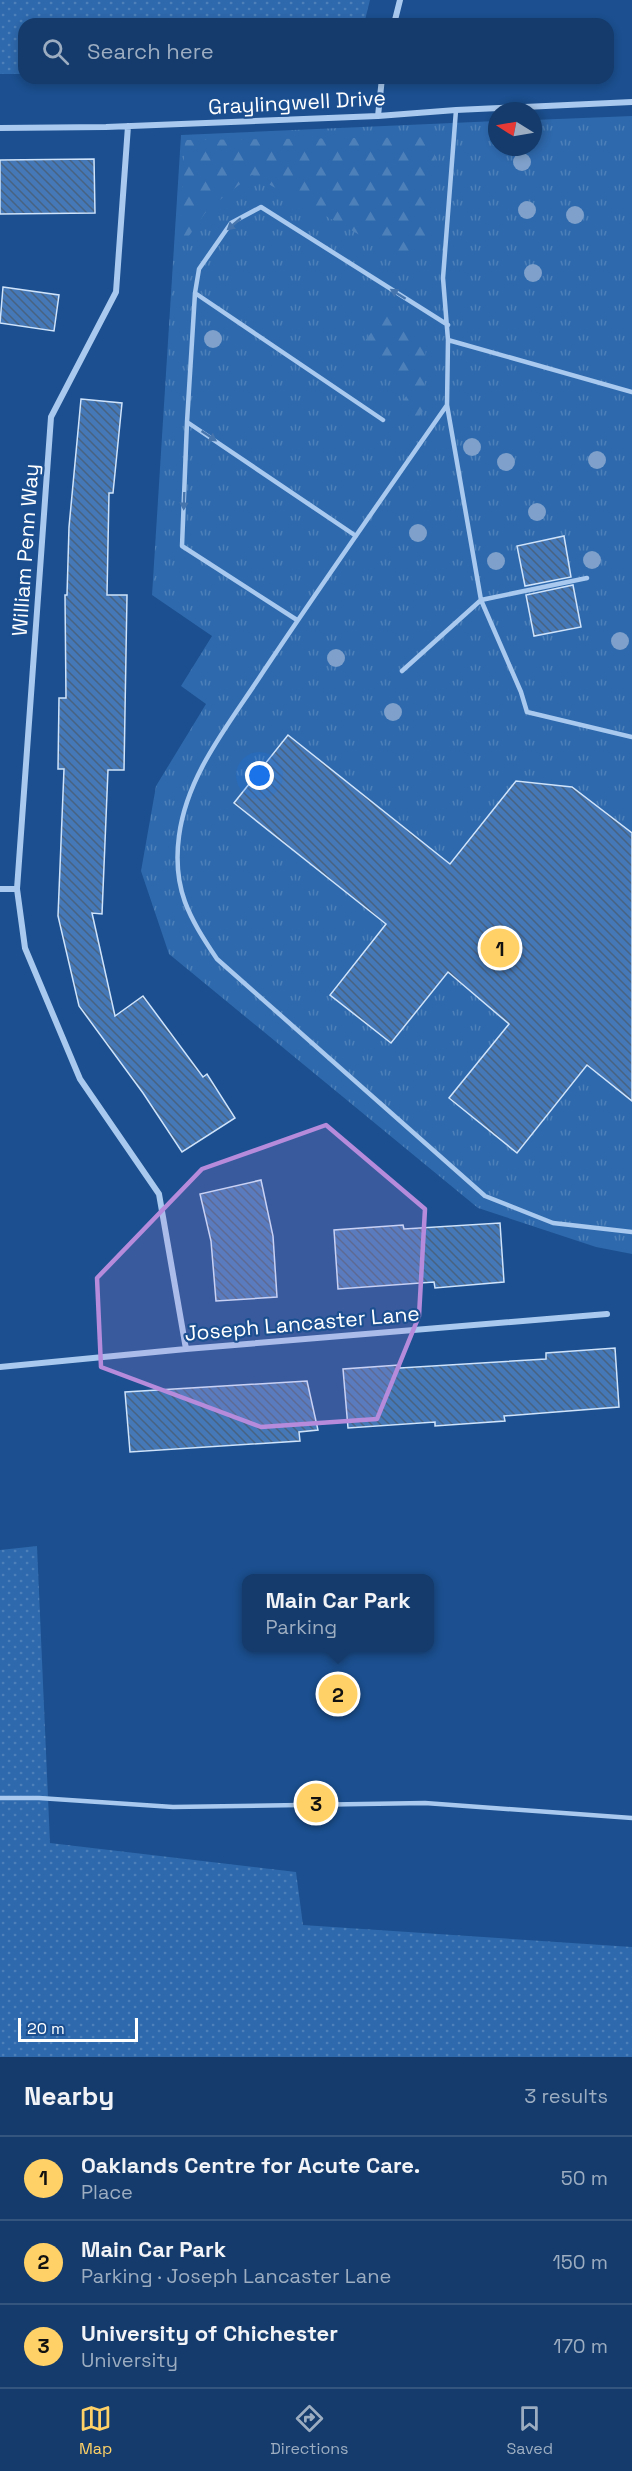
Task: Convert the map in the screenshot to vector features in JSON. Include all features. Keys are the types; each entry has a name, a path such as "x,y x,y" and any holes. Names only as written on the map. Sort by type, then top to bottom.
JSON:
{"street":[{"path":"396,18 400,0"},
{"path":"378,116 381,84"},
{"name":"Graylingwell Drive","path":"0,128 128,126 378,116 632,102"},
{"name":"William Penn Way","path":"128,126 116,292 51,417 18,889 25,948 80,1079 159,1194 186,1349"},
{"path":"0,889 18,889"},
{"name":"Joseph Lancaster Lane","path":"0,1367 607,1314"}],"lane":[{"path":"456,110 443,278 448,325 447,405 482,600 521,692 527,712 632,737"},
{"path":"297,620 182,546 187,422 195,293 199,269 231,223 261,207 448,325"},
{"path":"195,293 383,420"},
{"path":"448,340 632,392"},
{"path":"447,405 297,620 210,754 188,793 178,837 178,880 191,921 217,959 485,1196 553,1223 632,1232"},
{"path":"187,422 356,536"},
{"path":"402,671 482,600 587,578"},
{"path":"0,1798 39,1798 173,1807 425,1803 632,1818"}],"highlighted area":[{"path":"326,1125 425,1209 419,1316 377,1419 261,1427 101,1367 97,1278 202,1169"}],"green space":[{"path":"0,0 370,0 366,18 18,18 18,74 0,74"},
{"path":"632,116 632,1254 596,1247 478,1208 169,954 141,871 156,786 206,704 181,686 212,636 152,595 181,135 488,121 488,156 542,156 542,120"},
{"path":"436,137 430,241 410,263 252,175 208,209 179,250 185,140"},
{"path":"387,310 426,335 424,409 416,422 398,408 413,386 361,347"},
{"path":"37,1546 50,1843 296,1872 303,1925 632,1947 632,2057 0,2057 0,1550"}],"building":[{"path":"94,159 95,213 0,214 0,160"},
{"path":"3,287 59,295 54,331 0,323"},
{"path":"81,399 122,403 113,493 109,493 107,595 127,595 124,770 108,770 102,914 92,913 115,1016 143,996 203,1077 207,1074 235,1118 182,1152 143,1093 79,1006 58,916 64,769 58,769 59,698 66,698 65,595 67,595 69,527"},
{"path":"564,536 571,577 525,586 517,546"},
{"path":"573,585 581,627 534,636 526,595"},
{"path":"288,735 450,864 516,781 572,787 632,833 632,1101 587,1065 517,1153 449,1098 509,1024 448,972 391,1043 330,995 386,924 234,803"},
{"path":"261,1180 273,1236 277,1297 216,1301 211,1241 200,1194"},
{"path":"500,1223 504,1282 435,1288 434,1282 338,1289 334,1230 403,1225 404,1229"},
{"path":"615,1348 619,1407 504,1416 505,1421 435,1426 435,1422 348,1428 343,1369 399,1365 400,1368 546,1359 546,1353"},
{"path":"307,1381 318,1430 299,1432 300,1441 130,1452 125,1392"}],"place":[{"name":"Oaklands Centre for Acute Care.","path":"500,948"},
{"name":"Main Car Park","path":"338,1694"},
{"name":"University of Chichester","path":"316,1803"}]}
